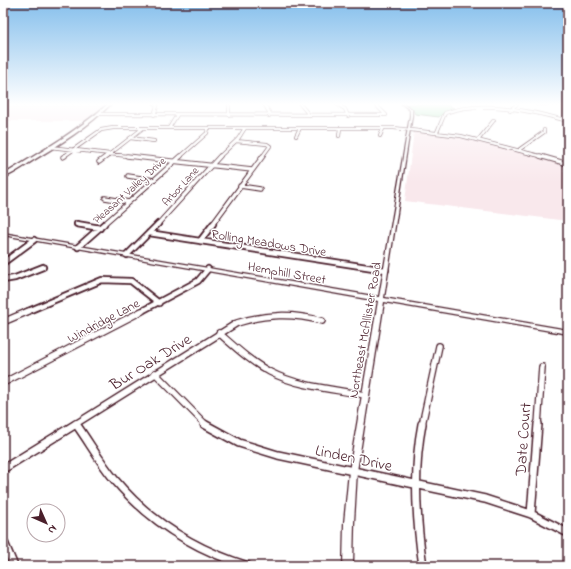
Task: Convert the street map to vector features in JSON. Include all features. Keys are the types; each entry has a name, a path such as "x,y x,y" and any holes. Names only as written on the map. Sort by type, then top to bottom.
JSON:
{"main road":[{"path":"3,177 74,131"}],"street":[{"path":"62,157 100,131"},
{"path":"99,162 140,131"},
{"name":"Pleasant Valley Drive","path":"78,247 207,133 207,131"},
{"name":"Arbor Lane","path":"127,256 236,141 243,131"},
{"path":"296,136 299,131"},
{"path":"339,136 340,131"},
{"path":"380,136 382,131"},
{"name":"Northeast McAllister Road","path":"348,566 352,471 409,131"},
{"path":"424,131 479,139 520,149 568,164"},
{"path":"479,139 486,131"},
{"path":"520,149 544,131"},
{"path":"130,138 154,141"},
{"path":"200,241 270,145 236,141"},
{"path":"50,147 252,170"},
{"path":"128,176 154,180"},
{"path":"240,186 260,189"},
{"path":"105,198 129,202"},
{"path":"77,224 100,228"},
{"name":"Rolling Meadows Drive","path":"149,233 386,270"},
{"name":"Hemphill Street","path":"3,234 568,332"},
{"path":"3,263 34,240"},
{"path":"3,280 15,278 43,267"},
{"name":"Windridge Lane","path":"3,384 159,303 198,281 208,269"},
{"path":"3,322 102,280 131,281 159,303"},
{"name":"Bur Oak Drive","path":"3,469 76,422 237,323 272,314 307,316 322,321"},
{"path":"219,333 255,362 272,373 296,381 365,395"},
{"path":"423,566 418,485 421,430 438,346"},
{"name":"Date Court","path":"531,514 542,367"},
{"name":"Linden Drive","path":"155,373 207,426 239,443 278,455 485,499 531,514 568,533"},
{"path":"76,422 114,478 142,508 179,537 230,561 248,566"},
{"path":"3,540 14,566"}],"shaded area":[{"path":"414,131 492,143 568,165 562,171 568,174 568,221 405,201"}]}
